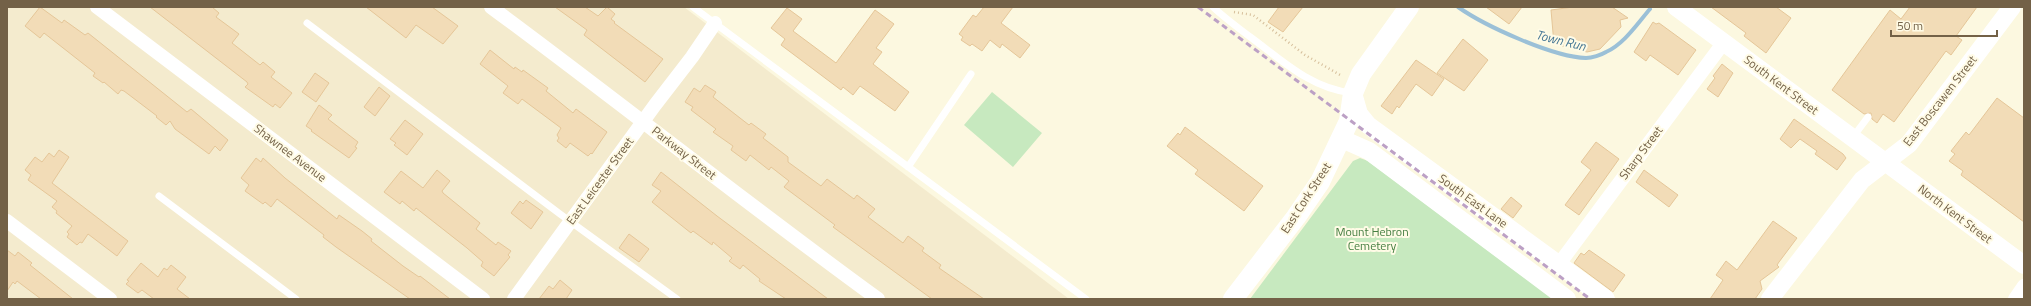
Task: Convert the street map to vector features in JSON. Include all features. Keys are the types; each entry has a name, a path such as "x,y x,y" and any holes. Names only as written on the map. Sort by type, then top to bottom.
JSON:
{"main road":[{"name":"East Cork Street","path":"1233,299 1307,201 1329,166 1349,121 1355,87 1368,62 1409,7"}],"street":[{"name":"Shawnee Avenue","path":"97,7 483,299"},
{"name":"Parkway Street","path":"491,7 643,121 785,231 878,299"},
{"name":"South Kent Street","path":"1676,7 1886,163"},
{"name":"East Boscawen Street","path":"1771,299 1862,180 1874,169 1886,163 1909,144 2012,7"},
{"name":"East Leicester Street","path":"514,299 643,121 692,57 715,23"},
{"name":"Sharp Street","path":"1559,264 1724,42"},
{"name":"South East Lane","path":"1355,87 1360,114 1368,125 1606,299"},
{"name":"South East Lane","path":"1342,139 1369,151 1567,299"},
{"name":"North Kent Street","path":"1886,163 2024,265"},
{"path":"7,221 110,299"},
{"path":"2015,299 2024,286"}],"lane":[{"path":"693,7 1086,299"},
{"path":"1213,7 1296,72 1320,84 1339,91 1355,87"},
{"path":"307,23 570,222 677,299"},
{"path":"908,166 971,74"},
{"path":"1853,138 1868,117"},
{"path":"159,196 296,299"}],"path":[{"path":"1231,11 1253,15 1305,55 1341,75 1355,87"}],"shaded area":[{"path":"7,7 684,7 1069,299 7,299"}],"green space":[{"path":"992,92 1042,133 1013,167 964,125"},
{"name":"Mount Hebron Cemetery","path":"1360,158 1368,161 1553,299 1250,299 1353,161"}],"building":[{"path":"40,7 62,23 64,20 85,35 88,33 187,112 191,109 228,140 220,151 215,146 209,154 175,129 170,121 166,125 156,117 157,116 124,91 121,90 118,94 104,82 103,83 93,76 95,73 44,33 40,38 25,26"},
{"path":"150,7 212,7 219,13 216,17 239,34 232,43 260,65 263,62 275,72 271,77 292,93 280,108 275,104 273,107 245,87 248,84 247,82"},
{"path":"366,7 432,7 458,26 443,44 416,25 406,38"},
{"path":"555,7 585,7 598,16 607,7 615,14 611,19 615,22 614,23 663,59 645,82 584,35 587,30"},
{"path":"984,7 1013,7 1001,23 1030,45 1020,58 1002,44 1000,48 990,40 982,51 972,44 970,46 961,40 963,37 959,34 973,15 976,17"},
{"path":"1279,7 1303,7 1283,32 1268,22"},
{"path":"1486,7 1522,7 1509,24"},
{"path":"1573,7 1612,7 1628,18 1620,20 1621,27 1600,49 1587,52 1554,44 1551,10"},
{"path":"1711,7 1776,7 1791,18 1766,53 1744,36 1746,33"},
{"path":"1910,7 1977,7 1956,36 1962,40 1951,55 1946,51 1894,122 1883,114 1877,123 1872,119 1871,113 1864,114 1832,90 1890,10 1901,19"},
{"path":"787,8 802,19 793,31 836,63 875,10 894,24 876,48 882,52 873,64 909,92 895,111 860,86 853,95 843,87 841,90 781,45 785,39 771,28"},
{"path":"1653,22 1656,24 1659,23 1696,50 1678,75 1650,55 1646,61 1634,52"},
{"path":"1463,39 1488,60 1464,91 1437,73"},
{"path":"490,50 514,69 515,67 522,72 523,70 548,88 546,91 573,113 576,109 607,132 592,154 591,153 588,156 570,143 566,148 557,141 559,138 557,135 561,128 522,99 518,104 503,93 508,86 480,64"},
{"path":"1416,60 1444,79 1432,96 1416,84 1399,108 1397,106 1392,114 1381,106"},
{"path":"1722,64 1733,73 1718,97 1707,89 1715,78 1713,76"},
{"path":"315,73 329,83 316,102 302,92"},
{"path":"705,85 716,92 713,97 749,125 751,123 766,134 763,138 788,157 788,162 821,186 827,179 854,199 857,195 875,209 868,217 903,243 908,236 924,248 922,251 941,265 939,268 984,299 932,299 833,227 835,225 784,187 789,181 771,167 769,170 750,155 746,161 731,150 733,146 713,132 716,129 691,110 693,107 685,102 694,88 700,92"},
{"path":"379,87 390,96 375,116 364,107"},
{"path":"1997,98 2024,118 2024,222 1961,175 1963,171 1949,161 1955,154 1951,151 1966,132 1969,135"},
{"path":"319,105 332,115 328,119 358,142 355,147 357,148 349,158 306,126"},
{"path":"1794,119 1843,154 1846,158 1837,170 1815,154 1817,151 1800,139 1791,148 1780,139"},
{"path":"405,120 423,134 407,155 394,145 396,143 390,139"},
{"path":"1185,127 1263,186 1244,211 1195,174 1198,170 1167,146 1178,133 1180,135"},
{"path":"1596,142 1619,159 1579,215 1565,205 1591,170 1581,162"},
{"path":"59,150 69,157 52,183 128,241 117,256 88,234 82,243 80,242 77,245 67,237 69,234 67,232 72,226 56,213 57,211 52,207 57,201 28,180 31,175 25,170 35,157 42,162 49,153 54,157"},
{"path":"256,158 261,162 263,158 285,178 337,219 339,215 362,231 372,239 371,241 403,266 419,277 420,276 450,299 410,299 336,247 323,237 324,235 277,199 271,207 265,202 263,204 245,191 249,185 241,178"},
{"path":"437,170 450,181 442,191 443,193 480,223 476,229 496,245 498,242 511,251 508,255 510,257 494,276 481,266 483,262 467,248 416,208 414,211 402,201 400,204 384,192 401,171 423,188"},
{"path":"1644,170 1678,195 1669,207 1636,182"},
{"path":"661,172 828,299 786,299 759,281 760,279 743,265 740,269 729,261 732,258 713,242 712,245 693,231 691,233 652,202 661,191 652,185"},
{"path":"1511,197 1522,206 1513,218 1501,209"},
{"path":"526,200 543,212 531,229 511,213 520,201 523,204"},
{"path":"1773,221 1797,238 1777,265 1779,267 1760,281 1762,289 1755,299 1710,299 1723,280 1716,275 1726,261 1737,270"},
{"path":"629,234 649,249 639,262 619,248"},
{"path":"7,250 15,256 18,252 32,263 30,265 73,299 41,299 17,281 15,284 13,282 7,291"},
{"path":"1589,250 1625,275 1613,292 1574,263 1581,253 1584,255"},
{"path":"141,263 158,277 164,268 167,270 171,265 186,277 177,289 190,299 154,299 142,290 138,293 126,284 129,281 127,280"},
{"path":"560,280 572,290 566,299 539,299 549,286 553,289"}],"waterway":[{"name":"Town Run","path":"1458,7 1485,23 1520,39 1556,52 1586,58 1602,54 1619,44 1650,9"}],"railway":[{"path":"1198,7 1590,299"}]}
